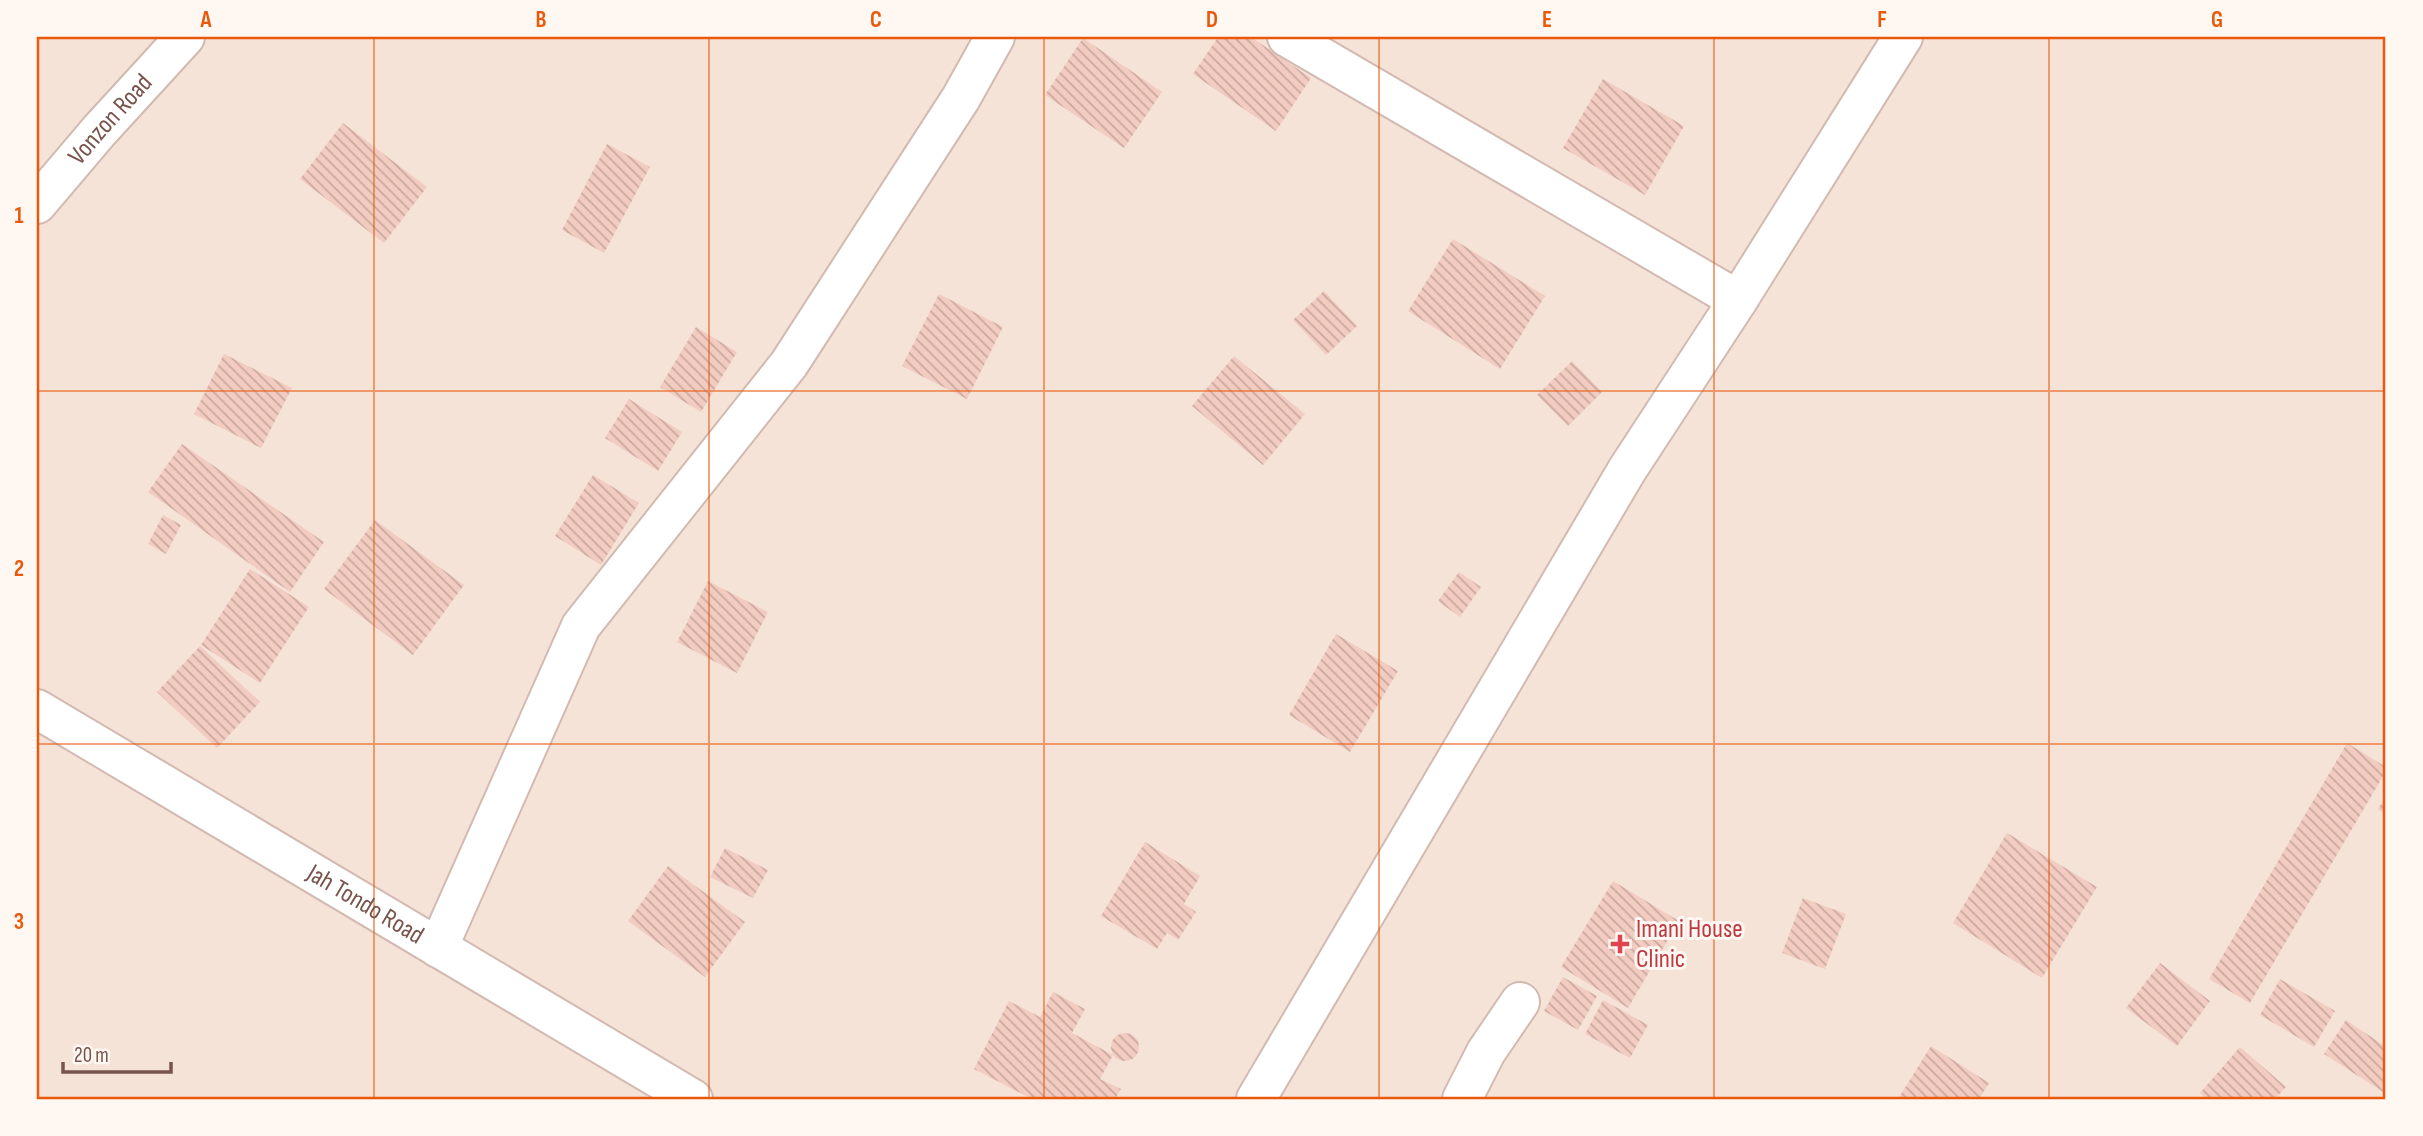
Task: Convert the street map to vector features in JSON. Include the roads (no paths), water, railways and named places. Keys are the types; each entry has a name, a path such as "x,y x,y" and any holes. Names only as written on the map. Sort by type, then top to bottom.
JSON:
{"street":[{"name":"Vonzon Road","path":"37,204 185,37"},
{"path":"439,948 581,626 789,364 961,98 995,37"},
{"path":"1287,37 1738,300"},
{"path":"1256,1099 1627,470 1738,300 1903,37"},
{"name":"Jah Tondo Road","path":"37,709 693,1099"},
{"path":"1462,1099 1486,1052 1520,1002"}],"place":[{"name":"Imani House Clinic","path":"1620,944"}]}
